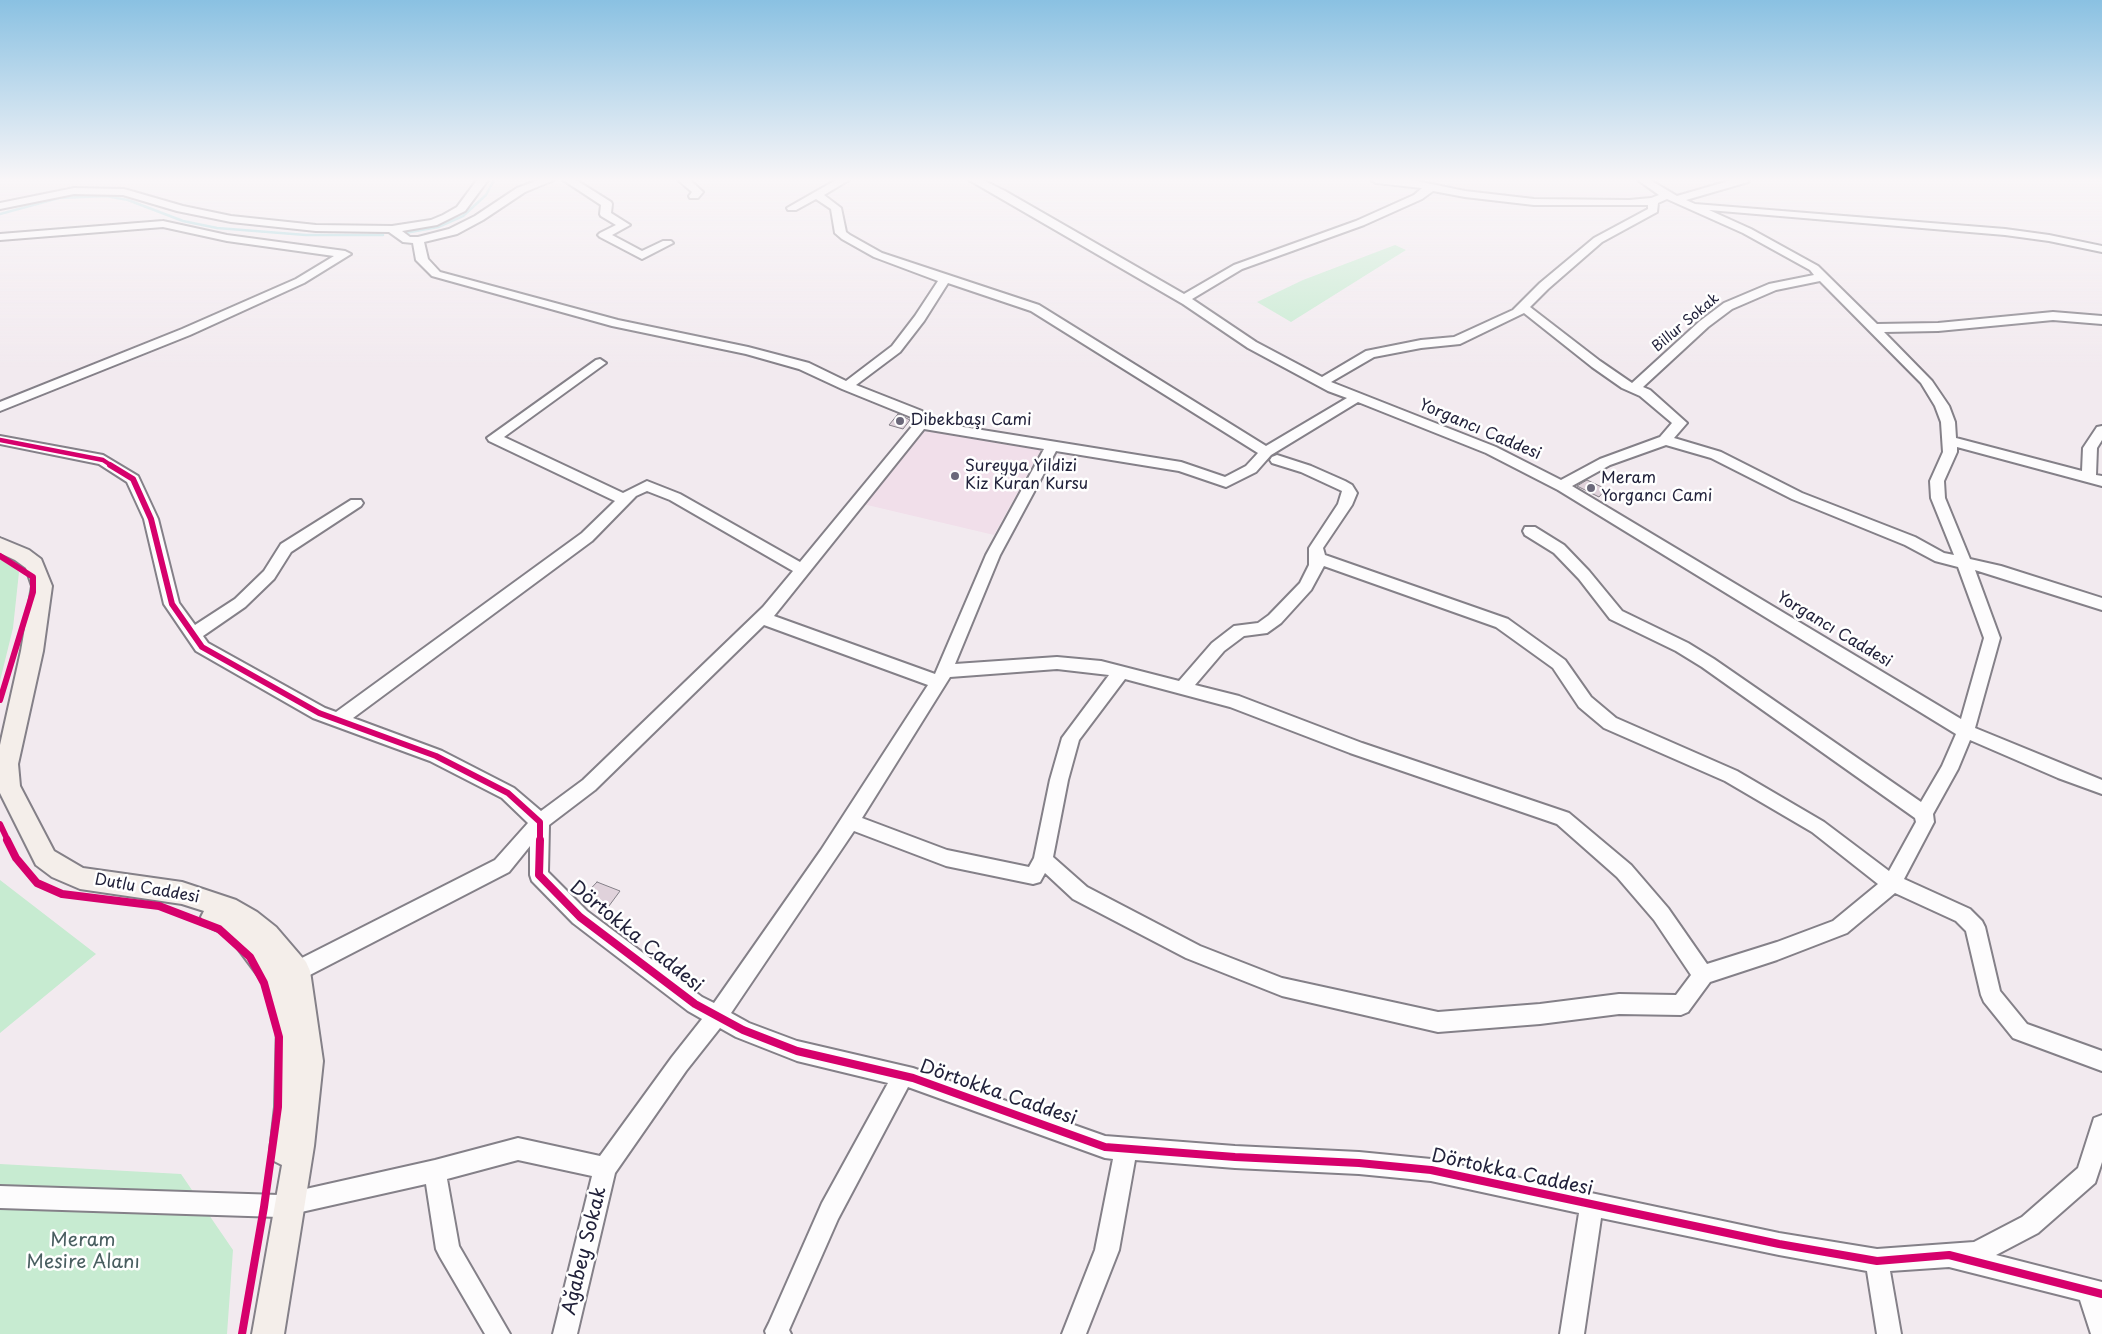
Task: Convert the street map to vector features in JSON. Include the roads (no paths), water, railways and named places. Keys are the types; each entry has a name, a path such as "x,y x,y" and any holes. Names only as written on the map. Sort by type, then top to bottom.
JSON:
{"main road":[{"name":"Dutlu Caddesi","path":"0,545 22,555 34,564 42,586 32,651 7,764 8,786 45,858 61,869 80,878 182,893 227,908 248,920 268,935 297,971 308,1061 300,1146 256,1334"},
{"path":"0,551 16,554 31,566 37,583 0,761"},
{"name":"Dutlu Caddesi","path":"0,796 42,871 61,881 80,886 172,902 224,922 245,938 280,984 290,1026 285,1205 268,1334"}],"street":[{"path":"0,407 186,332 292,285 345,254 258,242"},
{"path":"418,242 422,260 436,274 616,323 748,351 804,366 846,386 917,414 921,424"},
{"path":"617,242 642,256 666,244"},
{"path":"855,242 878,255 1035,308 1272,456 1347,488 1350,493 1345,505 1316,548 1317,565 1306,586 1275,619 1261,629 1240,630 1218,647 1182,688"},
{"name":"Yorgancı Caddesi","path":"1086,242 1184,299 1252,344 1322,382 1356,398 1491,450 1563,487 1966,731 2064,773 2102,787"},
{"path":"1184,299 1238,266 1305,242"},
{"path":"1322,382 1370,354 1421,344 1456,341 1517,313 1544,286 1595,242"},
{"path":"1043,860 1080,893 1193,952 1282,987 1438,1022 1540,1014 1619,1004 1681,1005 1703,975 1777,952 1840,927 1892,884 1925,822 1924,814 1949,769 1966,731 1992,638 1938,498 1937,481 1950,452 1948,422 1942,406 1926,381 1814,268 1792,254 1767,242"},
{"path":"2069,242 2102,249"},
{"name":"Billur Sokak","path":"1634,388 1704,324 1728,306 1773,287 1822,277"},
{"path":"846,386 896,349 920,318 945,279"},
{"path":"1523,307 1596,364 1645,393 1680,423 1665,440 1605,462 1569,481 1563,487"},
{"path":"1875,328 1938,327 2053,316 2102,323"},
{"path":"600,364 494,438 624,499"},
{"path":"921,424 1182,467 1226,482 1272,456 1356,398"},
{"path":"297,971 502,866 540,822 589,785 762,618 921,424"},
{"path":"1950,441 2095,480 2090,448 2102,430"},
{"path":"0,440 103,460 133,479 151,519 172,604 202,647 320,713 436,756 508,793 540,822"},
{"path":"1665,440 1716,455 1797,496 1910,541 1940,557 1964,562 2102,604"},
{"path":"0,1197 285,1205 435,1171 518,1149 605,1168 679,1064 717,1016 828,856 942,676 994,555 1052,446"},
{"path":"338,720 587,537 631,493 647,486 668,494 802,570"},
{"path":"193,634 240,603 269,575 286,548 356,503"},
{"path":"1530,531 1559,549 1616,614 1682,647 1708,663 1924,814"},
{"path":"1318,558 1502,623 1559,664 1585,702 1610,723 1731,776 1818,827 1892,884 1908,889 1963,915 1975,927 1991,995 2020,1031 2102,1061"},
{"path":"762,618 942,676 1057,663 1101,667 1233,701 1356,748 1563,818 1624,871 1661,914 1703,975"},
{"path":"850,822 946,858 1033,876 1043,860 1059,780 1071,738 1121,672"},
{"name":"Dörtokka Caddesi","path":"540,822 539,875 580,917 695,1004 742,1030 798,1052 903,1076 1106,1147 1236,1157 1359,1163 1431,1170 1779,1244 1877,1261 1949,1255 2095,1292"},
{"path":"779,1334 778,1330 830,1211 903,1076"},
{"path":"1949,1255 1976,1253 2030,1225 2087,1175 2102,1126"},
{"path":"1074,1334 1107,1250 1126,1148"},
{"name":"Ağabey Sokak","path":"565,1334 605,1168"},
{"path":"435,1171 448,1249 498,1334"},
{"path":"1572,1334 1592,1205"},
{"path":"1877,1261 1889,1334"},
{"path":"2095,1292 2102,1332"}],"place":[{"name":"Dibekbaşı Cami","path":"900,421"},
{"name":"Sureyya Yildizi Kiz Kuran Kursu","path":"955,476"},
{"name":"Meram Yorgancı Cami","path":"1591,488"}],"park label":[{"name":"Meram Mesire Alanı","path":"83,1252"}]}
